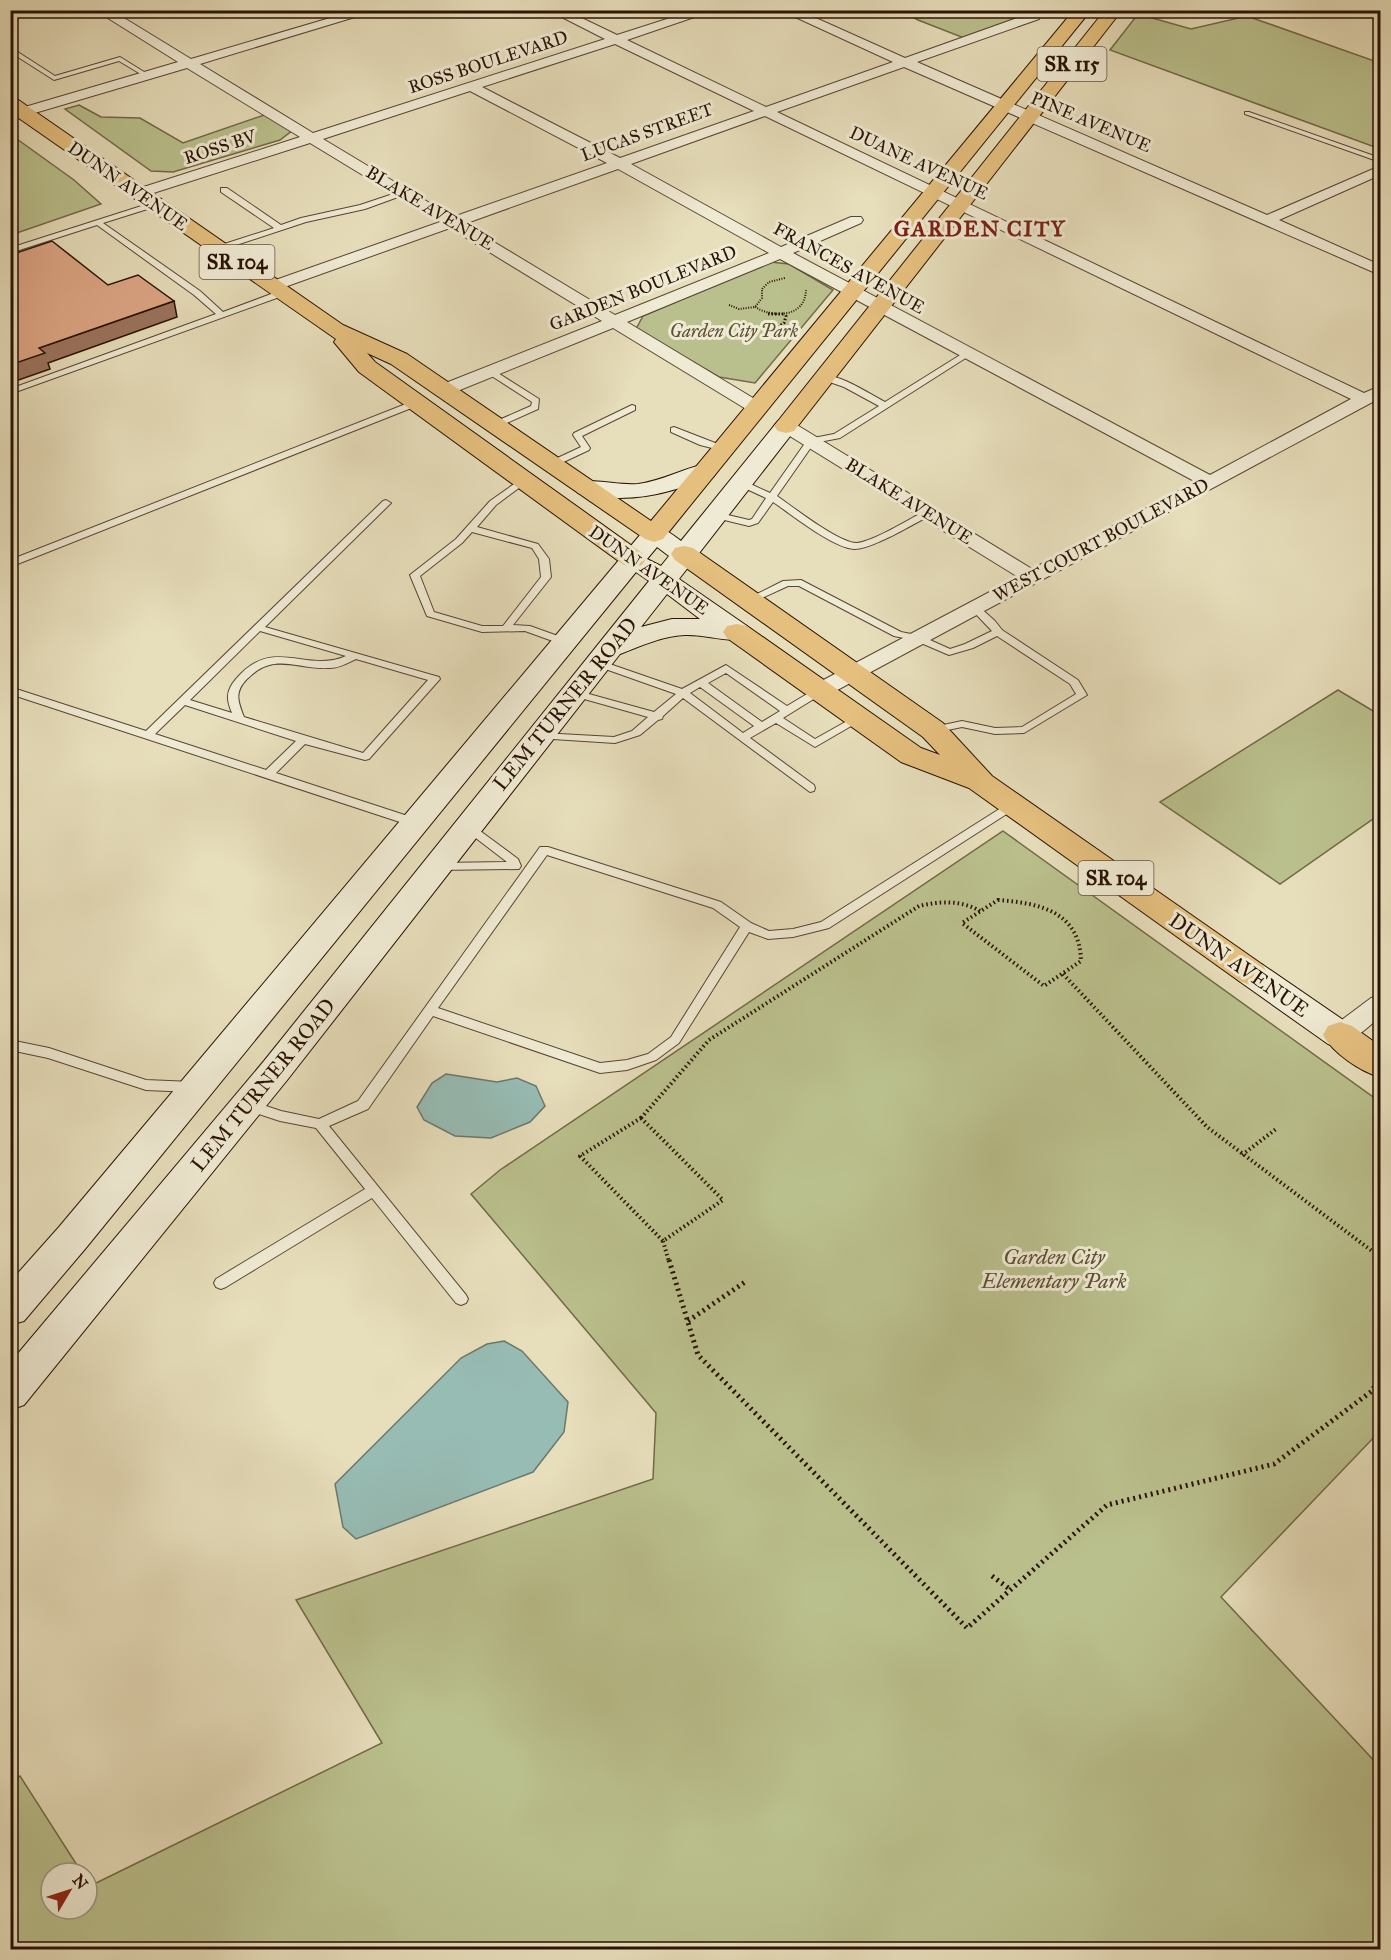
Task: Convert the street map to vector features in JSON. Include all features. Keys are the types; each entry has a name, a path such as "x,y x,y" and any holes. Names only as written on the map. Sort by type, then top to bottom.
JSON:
{"main road":[{"name":"LEM TURNER ROAD","path":"10,1309 416,823 1083,10"},
{"name":"LEM TURNER ROAD","path":"10,1393 248,1105 1114,10"},
{"name":"DUNN AVENUE","path":"17,107 335,330 399,359 750,600 933,730 981,783 1380,1064"},
{"name":"DUNN AVENUE","path":"335,330 367,367 633,559 911,755 981,783"},
{"path":"587,488 611,492 640,492 664,487 705,471"},
{"path":"604,656 670,626 702,626 737,632"},
{"path":"197,1087 248,1105"}],"street":[{"path":"10,16 31,10"},
{"name":"BLAKE AVENUE","path":"101,10 757,408"},
{"path":"332,10 346,18"},
{"path":"17,107 190,63 372,10"},
{"name":"DUANE AVENUE","path":"554,10 960,205 1372,395"},
{"name":"ROSS BOULEVARD","path":"312,137 709,10"},
{"name":"PINE AVENUE","path":"786,10 1380,270"},
{"name":"LUCAS STREET","path":"277,290 453,222 1035,16"},
{"name":"FRANCES AVENUE","path":"470,86 618,163 880,308 1210,482"},
{"name":"ROSS BV","path":"147,198 312,137"},
{"path":"1268,220 1380,170"},
{"name":"GARDEN BOULEVARD","path":"444,390 781,253 856,220"},
{"name":"WEST COURT BOULEVARD","path":"821,690 1372,395"},
{"name":"BLAKE AVENUE","path":"786,426 1032,577"},
{"path":"1340,1035 1380,1004"}],"lane":[{"path":"10,49 54,78 120,59 146,75"},
{"path":"1247,113 1380,160"},
{"path":"224,190 280,228"},
{"path":"218,249 304,220 362,207 405,193"},
{"path":"10,250 97,222 147,198"},
{"path":"97,222 197,292 223,316"},
{"path":"10,392 223,316 277,290"},
{"path":"715,515 749,523 755,521 811,441 837,436 968,354"},
{"path":"490,371 536,401 535,407 495,425"},
{"path":"824,377 847,385 886,406"},
{"path":"10,564 416,403"},
{"path":"552,464 586,448 578,435 632,408"},
{"path":"674,430 703,444 724,448"},
{"path":"524,480 493,503 459,541 415,574 430,614 482,629 526,628 565,642"},
{"path":"741,483 773,498 836,540 854,546 869,543 928,513"},
{"path":"149,734 386,503"},
{"path":"470,528 535,546 544,559 546,577 505,629"},
{"path":"750,600 786,583 801,583 898,634 917,638 949,652 969,646 998,632"},
{"path":"933,730 962,724 995,731 1024,730 1082,695 1074,682 998,632 992,623 974,607"},
{"path":"183,701 303,740 365,757 435,679 259,628"},
{"path":"239,719 231,696 231,689 248,670 259,663 286,658 332,666 356,656"},
{"path":"604,656 683,693 810,788"},
{"path":"540,736 615,740 636,733 683,693 726,668 787,711"},
{"path":"701,683 761,726"},
{"path":"10,690 416,823"},
{"path":"743,738 821,690"},
{"path":"574,693 657,717"},
{"path":"776,718 815,744 860,718"},
{"path":"269,774 303,740"},
{"path":"248,1105 280,1116 320,1124 363,1105 544,850 717,905 747,926 768,935 793,933 825,925 1012,805"},
{"path":"468,826 514,862 515,866"},
{"path":"435,867 515,866 529,871"},
{"path":"430,1010 600,1068 627,1065 652,1057 675,1040 747,926"},
{"path":"10,1045 49,1053 146,1086 197,1087"},
{"path":"320,1124 461,1299"},
{"path":"221,1283 374,1190"}],"path":[{"path":"729,305 739,309 753,307 762,298 762,289 769,282 780,278 791,279"},
{"path":"745,304 774,315 784,314 801,306 806,300 807,291 799,284"},
{"path":"783,325 786,316 784,314"},
{"path":"771,331 783,325 791,327"},
{"path":"998,900 1041,905 1059,916 1076,932 1083,949 1081,961 1063,974 1044,986 962,923 998,900"},
{"path":"980,911 971,905 932,903 919,906 709,1040 675,1076 641,1118 580,1156 663,1241 698,1355 966,1629 1107,1505 1274,1464 1372,1391 1380,1376"},
{"path":"1063,974 1207,1127 1380,1257"},
{"path":"641,1118 723,1200 663,1241"},
{"path":"1242,1155 1276,1128"},
{"path":"688,1321 745,1282"},
{"path":"992,1576 1011,1590"}],"green space":[{"path":"902,11 1045,11 1038,16 964,38 918,20"},
{"path":"1138,14 1191,29 1247,16 1380,63 1380,149 1110,50"},
{"path":"79,105 101,117 140,118 183,143 267,114 293,130 280,140 173,172 151,171 65,109"},
{"path":"10,134 74,180 101,204 11,235"},
{"name":"Garden City Park","path":"770,262 789,264 833,290 755,383 719,377 636,329 643,316"},
{"path":"1338,690 1380,715 1380,814 1280,884 1160,802"},
{"name":"Garden City Elementary Park","path":"1003,831 1380,1102 1380,1431 1221,1597 1380,1767 1380,1949 11,1949 11,1782 20,1776 74,1861 39,1861 39,1921 99,1921 99,1882 382,1743 296,1600 653,1479 656,1413 471,1194 500,1170"}],"water":[{"path":"446,1074 497,1082 517,1078 536,1086 545,1106 530,1122 491,1138 455,1136 424,1120 417,1107 432,1083"},
{"path":"504,1341 522,1351 568,1402 564,1432 533,1472 356,1539 343,1527 335,1484 461,1358 487,1344"}],"building":[{"path":"52,241 108,285 138,275 174,301 39,348 45,353 10,365 10,255"}],"district":[{"name":"GARDEN CITY","path":"980,228"}]}
